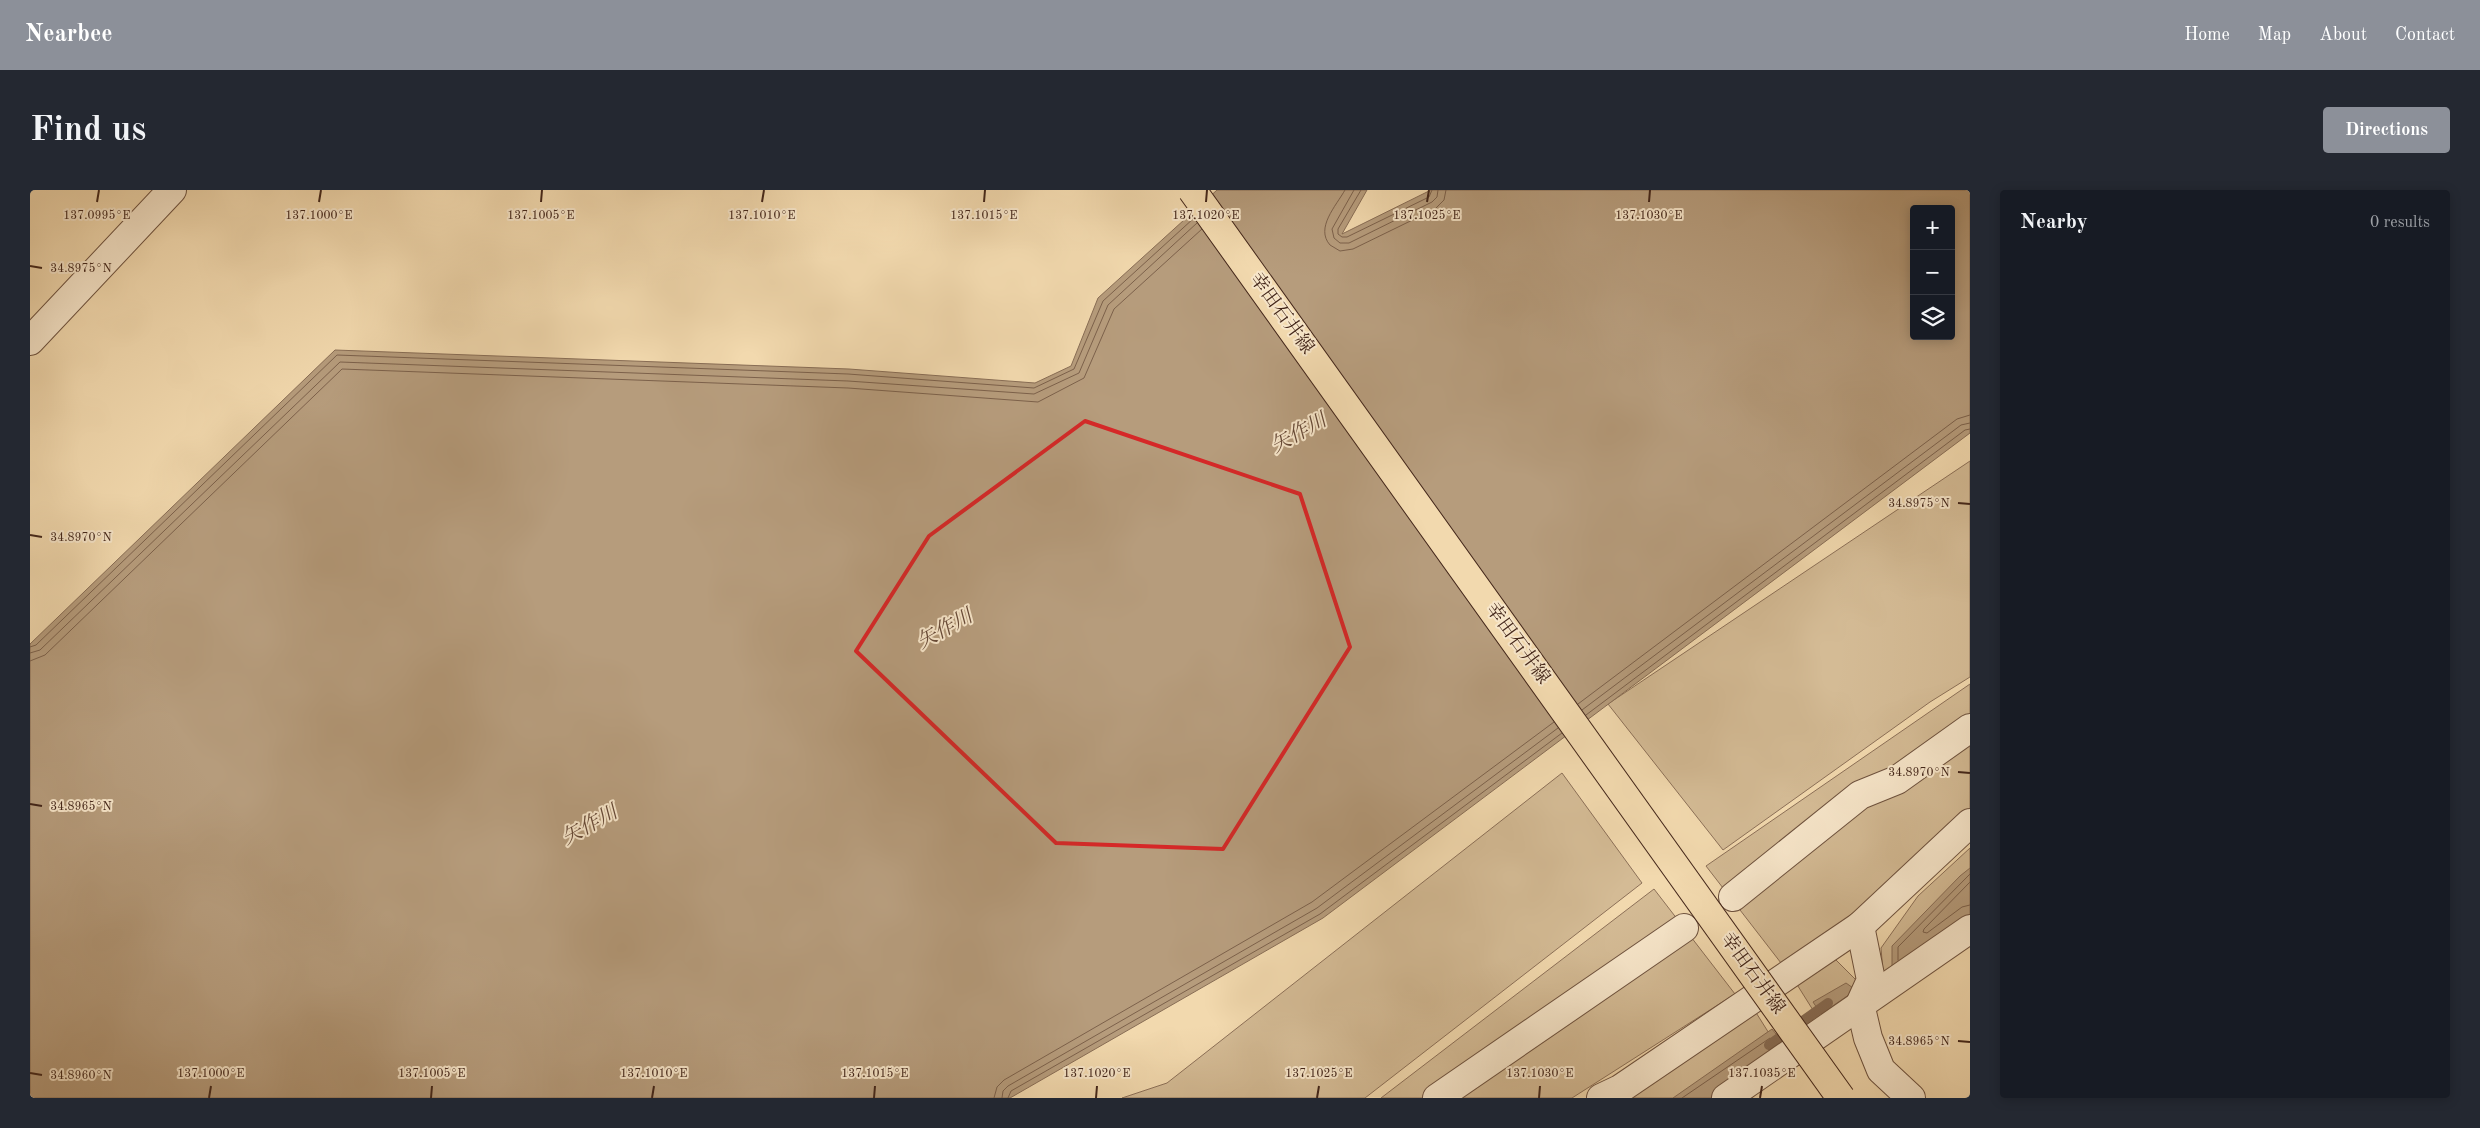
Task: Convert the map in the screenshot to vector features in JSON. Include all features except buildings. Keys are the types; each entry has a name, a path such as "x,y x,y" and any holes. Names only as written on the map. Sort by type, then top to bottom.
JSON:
{"main road":[{"name":"幸田石井線","path":"1192,190 1841,1098"}],"street":[{"path":"30,341 172,190"},
{"path":"1733,897 1860,795 1897,780 1970,728"},
{"path":"1601,1098 1620,1089 1860,926 1970,823"},
{"path":"1860,926 1872,980 1862,1012 1868,1038 1881,1070 1911,1098"},
{"path":"1437,1098 1684,928"},
{"path":"1749,1098 1970,929"},
{"path":"1726,1098 1970,942"}],"highlighted area":[{"path":"1085,421 1300,494 1350,647 1223,849 1056,843 856,651 929,536"}],"shaded area":[{"path":"1970,461 1970,677 1930,702 1723,850 1608,704"},
{"path":"1970,684 1970,809 1841,925 1781,963 1706,866"},
{"path":"1562,773 1642,883 1365,1098 1122,1098 1167,1083"},
{"path":"1970,848 1970,936 1874,1005 1883,972 1881,948 1918,896"},
{"path":"1654,889 1735,994 1572,1098 1381,1098"},
{"path":"1833,957 1862,986 1828,1034 1796,983"},
{"path":"1755,1011 1789,1065 1741,1098 1628,1098"}],"water":[{"name":"矢作川","path":"1217,190 1367,190 1342,234 1431,190 1970,190 1970,433 1323,918 1010,1098 30,1098 30,644 335,350 849,369 1035,383 1071,366 1098,298"},
{"path":"1970,868 1970,915 1892,973 1892,946"},
{"path":"1846,983 1856,990 1821,1014 1813,1002"},
{"path":"1772,1029 1787,1048 1716,1098 1673,1098"}],"waterway":[{"path":"1769,1045 1828,1003"}]}
